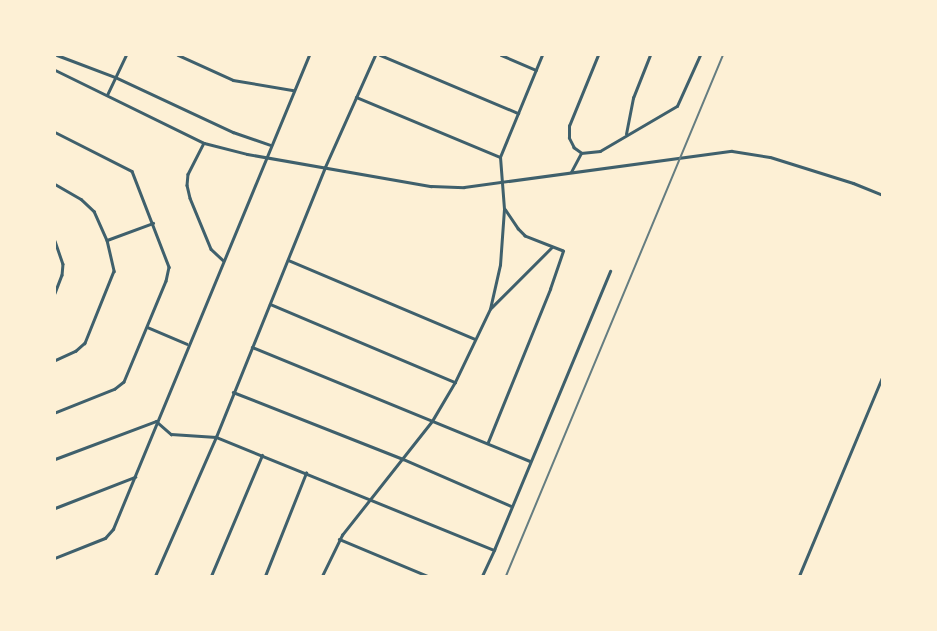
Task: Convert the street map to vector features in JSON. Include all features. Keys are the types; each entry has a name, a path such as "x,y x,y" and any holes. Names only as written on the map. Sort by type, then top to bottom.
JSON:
{"street":[{"path":"57,55 115,77 233,132 270,144"},
{"path":"107,95 126,55"},
{"path":"178,55 233,80 293,90"},
{"path":"55,558 108,536 135,477 187,344 309,55"},
{"path":"155,576 216,437 324,167 375,55"},
{"path":"380,55 518,113"},
{"path":"502,55 536,70"},
{"path":"322,576 339,539 432,421 455,382 490,310 500,265 504,209 500,157 542,55"},
{"path":"598,55 571,116 568,131 574,148 581,153 600,151 679,104 700,55"},
{"path":"626,134 633,98 650,55"},
{"path":"55,70 204,143 324,167 443,187 732,151 759,154 853,183 882,195"},
{"path":"356,97 500,157"},
{"path":"55,132 132,171 167,260 168,272 147,327 121,386 55,413"},
{"path":"204,143 188,174 188,192 212,251 223,260"},
{"path":"571,172 581,153"},
{"path":"55,184 90,206 96,215 106,240 113,274 85,343 76,351 55,361"},
{"path":"488,442 563,251 525,236 504,209"},
{"path":"106,240 153,223"},
{"path":"55,241 63,264 62,275 55,293"},
{"path":"490,310 552,247"},
{"path":"288,260 476,339"},
{"path":"482,576 610,272"},
{"path":"270,304 455,382"},
{"path":"147,327 187,344"},
{"path":"252,347 488,442 530,461"},
{"path":"799,576 882,378"},
{"path":"233,392 403,459 512,506"},
{"path":"156,422 170,434 216,437 494,550"},
{"path":"55,459 156,422"},
{"path":"211,576 262,455"},
{"path":"265,576 306,473"},
{"path":"55,508 135,477"},
{"path":"339,539 428,576"}],"railway":[{"path":"506,576 723,55"}]}
